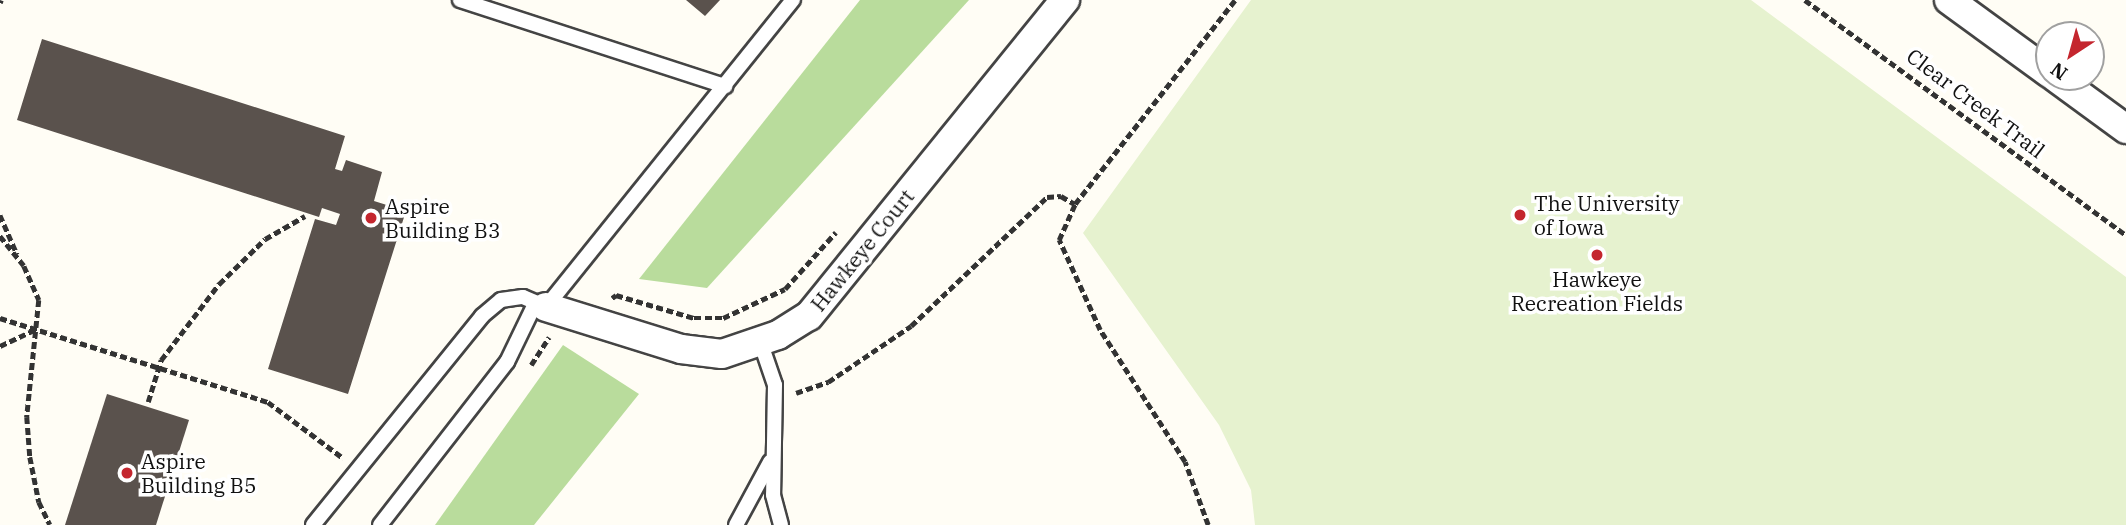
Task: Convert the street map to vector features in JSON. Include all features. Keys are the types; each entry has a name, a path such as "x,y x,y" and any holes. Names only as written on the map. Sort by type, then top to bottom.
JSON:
{"street":[{"name":"Hawkeye Court","path":"540,306 681,349 722,354 761,344 809,316 1065,0"},
{"path":"1949,0 2035,63"},
{"path":"2074,91 2126,129"}],"lane":[{"path":"460,0 725,86"},
{"path":"380,525 507,362 540,306 725,86 793,0"},
{"path":"313,525 482,316 501,300 523,297 540,306"},
{"path":"761,344 776,399 773,495 780,525"},
{"path":"736,525 748,509 774,454"}],"path":[{"path":"1208,525 1185,462 1100,330 1063,258 1059,240 1075,204 1235,0"},
{"name":"Clear Creek Trail","path":"1805,0 2126,234"},
{"path":"776,399 828,382 911,326 1046,197 1061,196 1075,204"},
{"path":"0,215 38,300 27,417 30,457 39,502 50,525"},
{"path":"148,402 159,368 219,284 265,239 305,216"},
{"path":"522,377 552,332 616,295 694,318 723,318 759,305 801,274 844,223"},
{"path":"0,236 20,261"},
{"path":"0,318 268,402 358,468"},
{"path":"0,346 36,330"}],"green space":[{"path":"860,0 969,0 707,288 639,279"},
{"name":"Hawkeye Recreation Fields","path":"1251,0 1751,0 2126,277 2126,525 1255,525 1251,490 1219,425 1083,233"},
{"path":"563,345 639,394 534,525 435,525"}],"building":[{"path":"686,0 720,0 705,16"},
{"name":"Aspire Building B3","path":"42,39 345,136 335,169 342,171 346,160 382,172 374,201 406,211 348,394 268,369 315,219 336,225 340,214 322,208 319,217 17,120"},
{"name":"Aspire Building B5","path":"107,394 189,420 156,525 65,525"}],"place":[{"name":"The University of Iowa","path":"1520,215"},
{"name":"Aspire Building B3","path":"371,218"},
{"name":"Hawkeye Recreation Fields","path":"1597,255"},
{"name":"Aspire Building B5","path":"127,473"}]}
